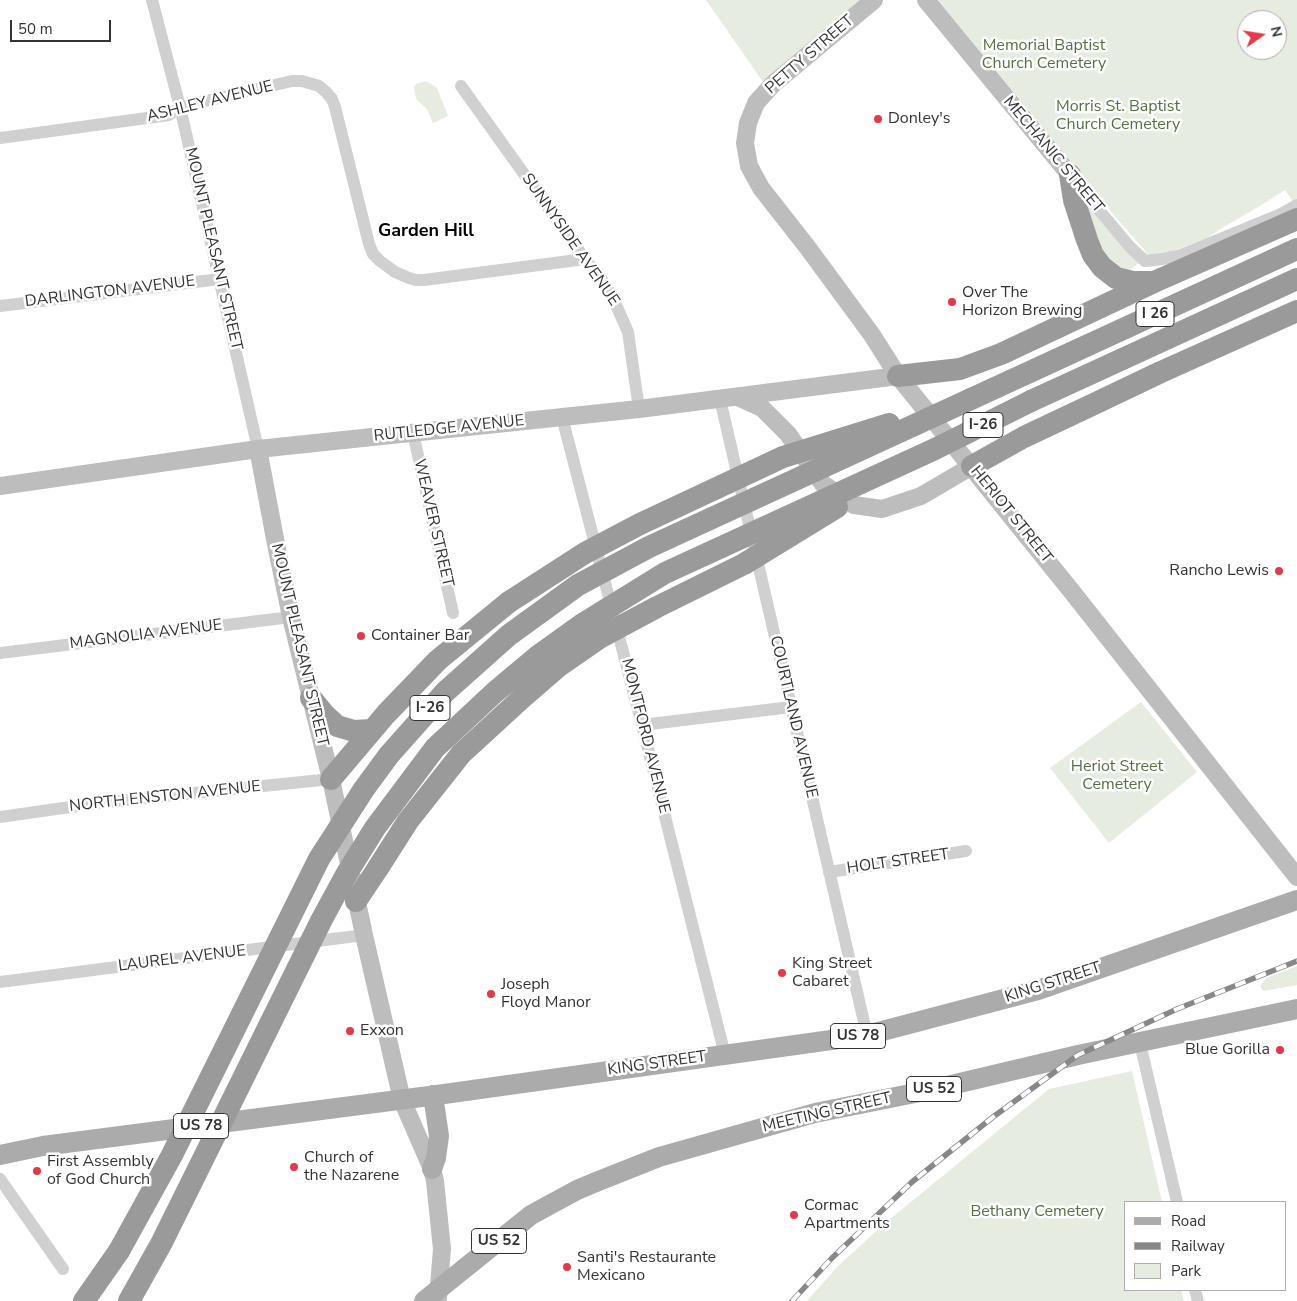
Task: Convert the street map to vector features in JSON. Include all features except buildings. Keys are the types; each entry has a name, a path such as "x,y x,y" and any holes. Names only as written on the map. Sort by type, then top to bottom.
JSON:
{"highway":[{"path":"1070,175 1074,200 1087,240 1093,255 1102,267 1116,278 1133,282 1154,282"},
{"path":"898,376 960,369 1001,354 1154,282 1297,219"},
{"name":"I 26","path":"1013,378 1297,249"},
{"name":"I 26","path":"1031,401 1297,278"},
{"path":"972,466 1024,437 1297,311"},
{"name":"I-26","path":"96,1301 119,1252 172,1155 319,859 364,789 389,755 444,692 509,635 578,585 649,547 1013,378"},
{"path":"331,779 372,730 438,660 509,602 585,553 632,528 783,457 971,398"},
{"name":"I-26","path":"129,1301 162,1244 318,927 347,873 375,828 434,748 495,692 538,656 584,623 665,573 935,449 1031,401"},
{"path":"356,900 408,821 461,754 560,666 602,637 657,607 744,564 935,449"},
{"path":"311,698 336,726 354,731 372,730"},
{"path":"84,1301 119,1252"}],"main road":[{"name":"PETTY STREET","path":"746,143 748,123 756,103 773,84 874,0"},
{"name":"MECHANIC STREET","path":"926,0 1070,175"},
{"name":"HERIOT STREET","path":"746,143 749,166 761,188 866,327 898,376 1073,592 1297,877"},
{"name":"RUTLEDGE AVENUE","path":"0,486 258,449 639,409 898,376"},
{"path":"729,398 762,408 788,434 823,484 854,506 882,510 921,496 972,466"},
{"name":"MOUNT PLEASANT STREET","path":"258,449 291,617 331,779 356,900 402,1100 435,1180 442,1249 439,1294"},
{"name":"KING STREET","path":"0,1155 43,1146 402,1100 867,1035 1038,990 1297,900"},
{"name":"MEETING STREET","path":"424,1301 439,1294 531,1215 577,1190 660,1157 815,1113 930,1090 1140,1043 1296,1012"},
{"path":"432,1169 436,1158 439,1136 433,1095"}],"street":[{"name":"MOUNT PLEASANT STREET","path":"152,0 180,107 258,449"},
{"name":"ASHLEY AVENUE","path":"0,138 169,115 180,107 302,81 319,86 332,99 369,244 374,254 387,267 401,276 424,280 585,259"},
{"name":"SUNNYSIDE AVENUE","path":"461,86 585,259 603,281 628,332 639,409"},
{"name":"MECHANIC STREET","path":"1070,175 1130,247 1146,261 1181,255 1281,214 1297,205"},
{"name":"DARLINGTON AVENUE","path":"0,306 220,279"},
{"name":"COURTLAND AVENUE","path":"729,398 791,707 867,1035"},
{"name":"MONTFORD AVENUE","path":"562,417 726,1055"},
{"name":"WEAVER STREET","path":"413,433 453,613"},
{"name":"MAGNOLIA AVENUE","path":"0,653 291,617"},
{"path":"642,725 791,707"},
{"name":"NORTH ENSTON AVENUE","path":"0,817 98,803 331,779"},
{"name":"HOLT STREET","path":"829,872 966,851"},
{"name":"LAUREL AVENUE","path":"0,982 364,935"},
{"path":"1140,1043 1176,1201"},
{"path":"0,1179 63,1269"}],"green space":[{"path":"706,0 874,0 768,89"},
{"path":"938,0 1297,0 1296,206 1285,190 1207,238 1152,259 1095,193"},
{"path":"426,81 437,88 448,116 433,123 427,109 416,99 414,87 416,84"},
{"path":"1084,199 1139,263 1130,270 1119,273 1099,251"},
{"name":"Heriot Street Cemetery","path":"1141,702 1197,772 1109,843 1050,768"},
{"path":"1297,966 1297,985 1263,991 1260,986 1266,978"},
{"name":"Bethany Cemetery","path":"1132,1071 1162,1201 1124,1201 1124,1291 1181,1291 1184,1301 807,1301 838,1266 884,1224 1049,1089"}],"railway":[{"path":"792,1301 832,1258 912,1182 993,1117 1078,1055 1177,1009 1297,961"}],"place":[{"name":"Donley's","path":"878,119"},
{"name":"Over The Horizon Brewing","path":"952,302"},
{"name":"Rancho Lewis","path":"1279,571"},
{"name":"Container Bar","path":"361,636"},
{"name":"King Street Cabaret","path":"782,973"},
{"name":"Joseph Floyd Manor","path":"491,994"},
{"name":"Exxon","path":"350,1031"},
{"name":"Blue Gorilla","path":"1280,1050"},
{"name":"Church of the Nazarene","path":"294,1167"},
{"name":"First Assembly of God Church","path":"37,1171"},
{"name":"Cormac Apartments","path":"794,1215"},
{"name":"Santi's Restaurante Mexicano","path":"567,1267"}],"district":[{"name":"Garden Hill","path":"426,232"}],"park label":[{"name":"Memorial Baptist Church Cemetery","path":"1044,55"},
{"name":"Morris St. Baptist Church Cemetery","path":"1118,116"}]}
